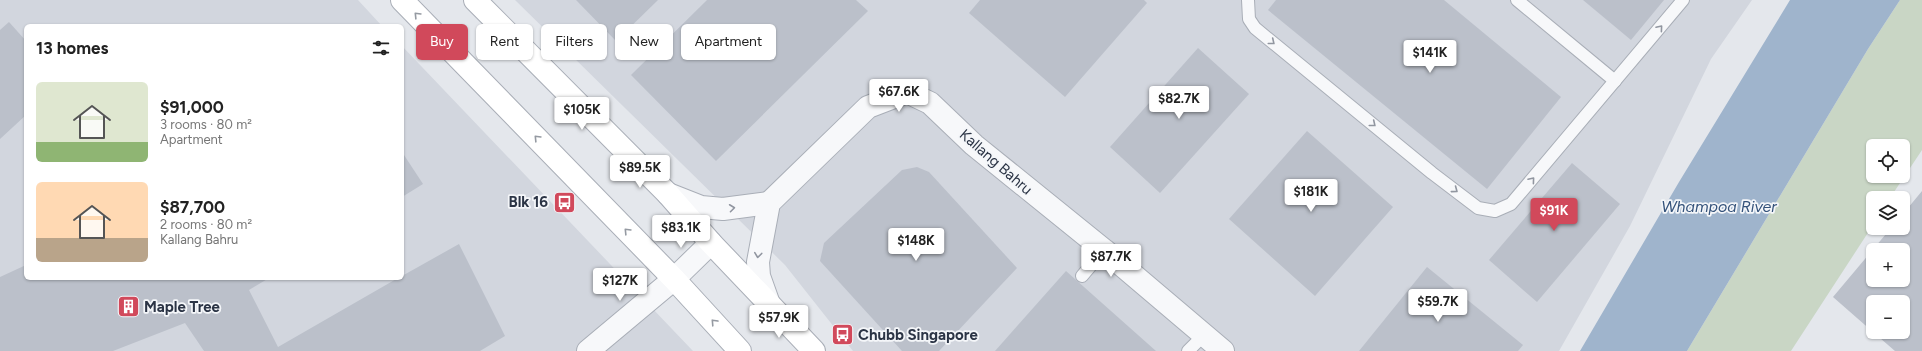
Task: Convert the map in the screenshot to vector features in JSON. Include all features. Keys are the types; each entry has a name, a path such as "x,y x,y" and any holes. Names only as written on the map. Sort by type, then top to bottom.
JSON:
{"main road":[{"path":"402,0 674,279 740,351"},
{"path":"475,0 668,194 711,243 814,351"}],"street":[{"name":"Kallang Bahru","path":"769,203 868,107 907,92 930,103 974,145 1104,250 1222,351"},
{"path":"668,194 701,207 723,209 769,203 758,262 759,276 769,304"},
{"path":"588,351 674,279 711,243"}],"lane":[{"path":"1248,0 1249,19 1255,28 1432,173 1478,208 1495,212 1511,204 1683,0"},
{"path":"1517,0 1615,81"},
{"path":"1082,276 1104,250"},
{"path":"1188,351 1204,335"}],"shaded area":[{"path":"0,0 358,0 380,24 24,24 24,280 404,280 404,48 693,351 0,351"},
{"path":"515,0 1752,0 1711,59 1630,226 1559,351 853,351 785,265 576,60 607,60 607,24 541,24 541,26"}],"green space":[{"path":"1900,0 1922,0 1922,150 1910,168 1910,139 1866,139 1866,183 1900,183 1895,191 1866,191 1866,235 1791,351 1687,351 1868,49"}],"water":[{"name":"Whampoa River","path":"1790,0 1900,0 1868,49 1687,351 1580,351 1679,182"}],"building":[{"path":"576,0 658,0 633,24 615,24 615,40 607,32 607,24 599,24"},
{"path":"707,0 856,0 868,11 716,161 631,75 646,60 673,60 673,34 681,26 681,60 776,60 776,24 683,24"},
{"path":"980,0 1144,0 1147,3 1065,97 969,13"},
{"path":"1276,0 1444,0 1561,97 1487,189 1268,10"},
{"path":"1583,0 1664,0 1631,40"},
{"path":"9,22 24,39 24,117 0,139 0,30"},
{"path":"1198,48 1249,94 1160,193 1110,147"},
{"path":"1307,131 1393,207 1315,296 1229,219"},
{"path":"404,155 423,184 404,196"},
{"path":"1572,163 1620,204 1537,302 1489,260"},
{"path":"917,167 929,172 1017,268 939,351 902,351 820,261 824,243 902,170"},
{"path":"1922,191 1922,351 1895,351 1881,339 1910,339 1910,295 1866,295 1866,326 1833,297 1866,258 1866,287 1910,287 1910,243 1878,243 1885,235 1910,235 1910,206"},
{"name":"Maple Tree","path":"459,244 505,336 480,351 204,351 185,323 113,351 0,351 0,277 24,266 24,280 266,280 249,290 278,347 395,280 404,280 404,275"},
{"path":"1427,267 1523,345 1518,351 1359,351"},
{"path":"1066,271 1156,351 995,351"}],"place":[{"name":"Blk 16","path":"564,202"},
{"name":"Maple Tree","path":"129,307"},
{"name":"Chubb Singapore","path":"842,335"}]}
